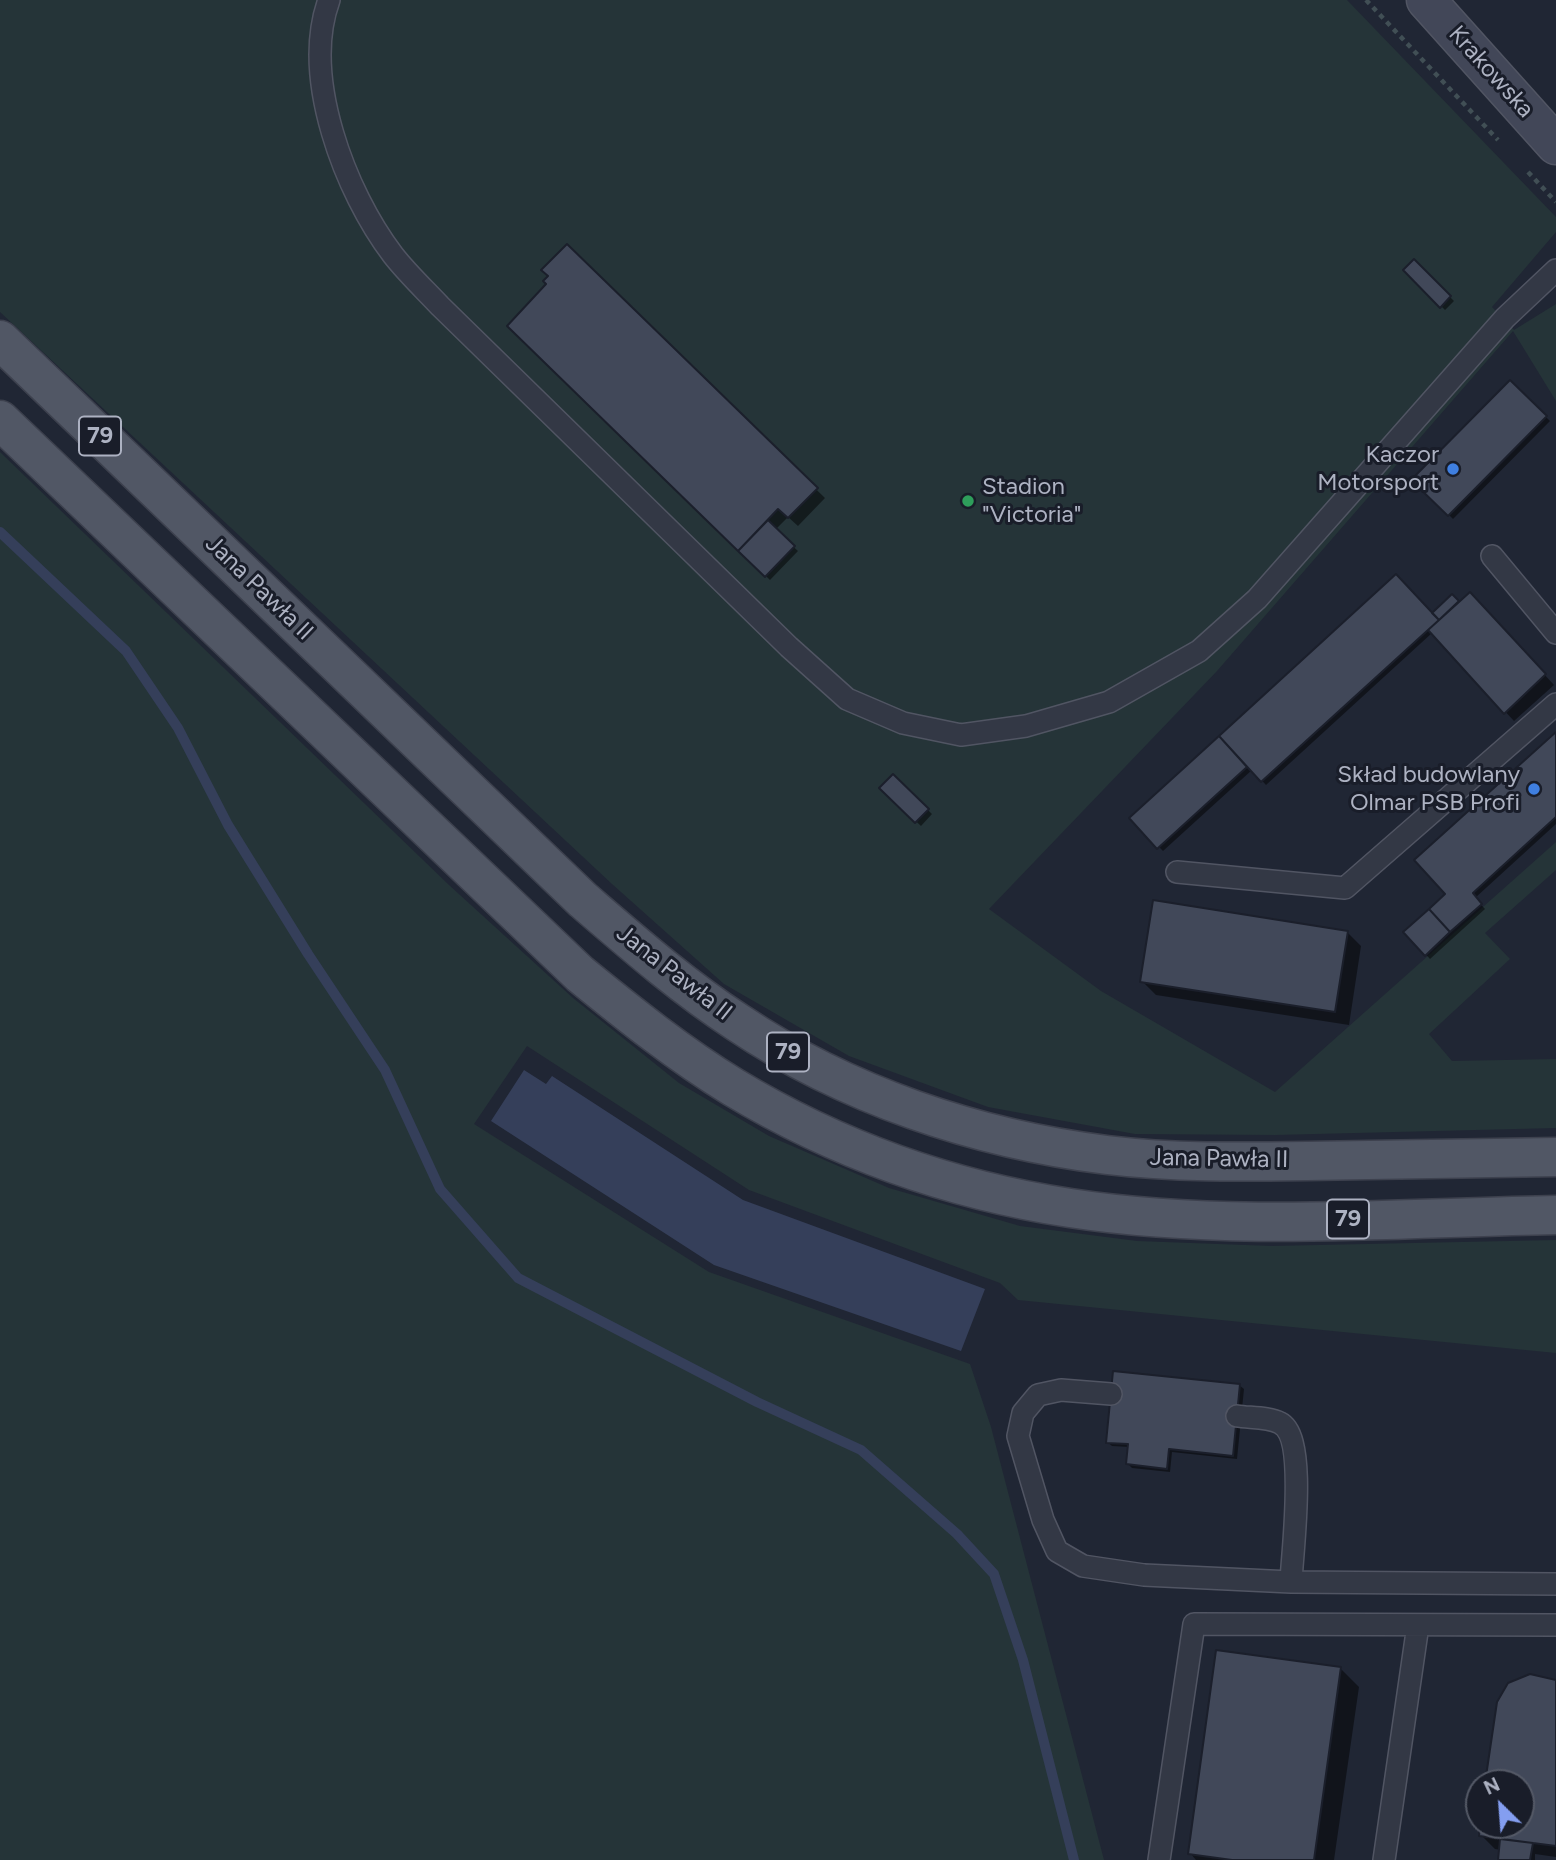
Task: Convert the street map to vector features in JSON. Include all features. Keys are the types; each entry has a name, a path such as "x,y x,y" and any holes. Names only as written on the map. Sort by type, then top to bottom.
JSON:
{"main road":[{"name":"Jana Pawła II","path":"0,340 583,900 681,982 737,1023 801,1060 896,1103 978,1130 1039,1144 1108,1155 1228,1162 1556,1157"},
{"name":"79","path":"0,419 580,974 649,1030 705,1069 814,1130 880,1158 952,1183 1072,1208 1172,1217 1255,1219 1556,1214"}],"street":[{"name":"Krakowska","path":"1426,0 1556,145"}],"lane":[{"path":"329,0 320,44 320,90 328,120 358,196 392,254 440,306 789,647 847,699 903,723 961,735 1026,726 1109,702 1199,651 1257,599 1505,318 1556,270"},
{"path":"1492,556 1556,633"},
{"path":"1177,872 1345,888 1556,704"},
{"path":"1111,1394 1061,1390 1038,1395 1023,1413 1018,1436 1043,1520 1057,1551 1083,1566 1144,1575 1291,1582 1556,1584"},
{"path":"1237,1416 1280,1423 1293,1436 1297,1458 1291,1582"},
{"path":"1159,1860 1194,1624 1556,1625"},
{"path":"1384,1860 1418,1625"}],"path":[{"path":"1366,0 1499,142"},
{"path":"1518,162 1556,202"}],"shaded area":[{"name":"Stadion \"Victoria\"","path":"0,0 1347,0 1556,217 1556,232 1492,307 1514,330 1556,304 1556,401 1513,331 1217,671 989,909 1101,991 1275,1092 1556,842 1556,870 1485,933 1510,959 1429,1034 1452,1061 1556,1059 1556,1128 1275,1135 1135,1134 988,1107 849,1056 724,984 612,884 0,312"},
{"path":"0,452 449,885 573,998 679,1083 769,1136 889,1188 1020,1226 1137,1241 1272,1246 1556,1240 1556,1353 1018,1300 1000,1283 749,1190 527,1046 474,1124 709,1272 970,1364 991,1427 1104,1860 0,1860"}],"water":[{"path":"524,1070 546,1084 552,1076 743,1200 985,1289 961,1351 714,1265 491,1121"}],"building":[{"path":"567,244 818,488 788,518 778,509 738,551 507,326 546,284 543,281 548,276 541,270"},
{"path":"1414,259 1451,296 1440,308 1403,270"},
{"path":"1510,380 1547,416 1448,516 1411,480"},
{"path":"768,520 795,546 765,577 738,551"},
{"path":"1396,574 1439,620 1261,782 1219,736"},
{"path":"1470,592 1546,674 1504,714 1428,630"},
{"path":"1452,594 1459,601 1439,620 1432,613"},
{"path":"1556,732 1556,817 1473,893 1482,904 1450,932 1429,909 1445,894 1414,860"},
{"path":"1219,736 1247,767 1157,849 1129,818"},
{"path":"893,774 929,809 915,823 879,788"},
{"path":"1153,900 1348,931 1335,1012 1140,982"},
{"path":"1429,909 1450,932 1425,956 1403,932"},
{"path":"1113,1371 1240,1384 1233,1456 1169,1449 1167,1469 1126,1464 1128,1444 1106,1443"},
{"path":"1216,1650 1341,1667 1314,1860 1232,1860 1188,1854"},
{"path":"1530,1674 1556,1680 1556,1846 1502,1839 1535,1839 1535,1769 1487,1769 1497,1702 1508,1683"},
{"path":"1500,1839 1533,1843 1530,1860 1498,1860"}],"waterway":[{"path":"0,532 126,651 178,728 228,825 308,954 385,1070 440,1189 518,1278 757,1402 861,1450 957,1534 994,1574 1023,1660 1074,1860"}],"place":[{"name":"Kaczor Motorsport","path":"1453,469"},
{"name":"Stadion \"Victoria\"","path":"968,501"},
{"name":"Skład budowlany Olmar PSB Profi","path":"1534,789"}]}
